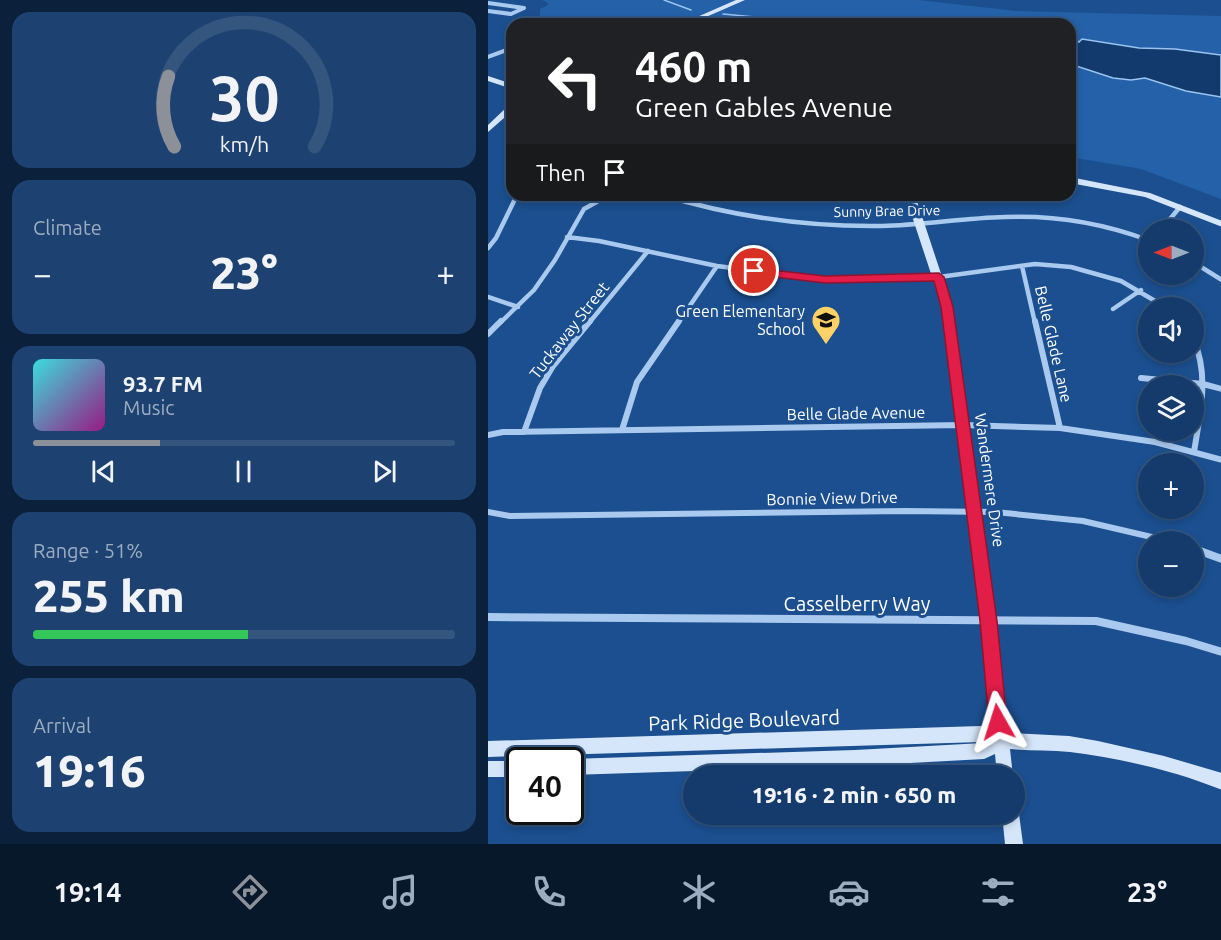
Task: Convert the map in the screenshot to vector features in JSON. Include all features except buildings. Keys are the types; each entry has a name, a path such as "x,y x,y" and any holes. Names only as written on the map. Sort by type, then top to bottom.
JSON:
{"main road":[{"path":"690,18 733,0"},
{"path":"698,18 742,0"},
{"path":"488,78 506,85"},
{"path":"488,86 506,91"},
{"path":"488,118 506,104"},
{"path":"488,130 506,113"},
{"path":"1076,181 1133,192 1180,207 1222,225"},
{"name":"Wandermere Drive","path":"912,201 947,307 989,621 1003,765"},
{"name":"Park Ridge Boulevard","path":"488,749 981,734 1000,742 1080,745 1148,759 1213,777 1222,782"},
{"name":"Park Ridge Boulevard","path":"584,767 855,758 984,751 1000,742"},
{"path":"488,770 506,769"},
{"path":"1011,825 1014,844"}],"street":[{"path":"488,3 524,8 520,12 510,14 488,11"},
{"path":"488,57 506,50"},
{"path":"488,248 496,238 514,201"},
{"path":"488,334 518,307 550,268 584,209 598,201"},
{"name":"Sunny Brae Drive","path":"686,201 746,216 802,223 843,226 1046,217 1100,225 1138,237"},
{"path":"1170,219 1180,207"},
{"path":"567,237 599,241 718,266 825,280 939,277 1051,264 1085,269 1110,276 1151,297"},
{"name":"Tuckaway Street","path":"524,432 540,388 553,366 648,251"},
{"path":"622,429 637,382 718,266"},
{"name":"Belle Glade Lane","path":"1022,266 1060,428"},
{"path":"1204,269 1222,280"},
{"path":"1113,309 1141,290"},
{"path":"488,297 518,307"},
{"path":"1204,384 1222,389"},
{"name":"Belle Glade Avenue","path":"488,435 503,432 622,429 963,425 1060,428 1155,442 1222,460"},
{"path":"1194,452 1196,441"},
{"name":"Bonnie View Drive","path":"488,512 510,516 974,509 1067,518 1138,531"},
{"path":"1204,552 1222,559"},
{"name":"Casselberry Way","path":"488,617 1096,621 1186,641 1222,652"}],"shaded area":[{"path":"542,0 918,0 1016,11 1221,16 1221,199 1141,169 1076,158 1076,18 545,18 540,16 540,9 548,5"},
{"path":"1082,39 1139,48 1175,49 1221,55 1221,97 1186,91 1145,78 1131,80 1113,78 1076,66 1076,40 1079,42"}],"waterway":[{"path":"664,0 691,10"},
{"path":"723,14 755,17"}],"place":[{"name":"Green Elementary School","path":"826,346"}],"route":[{"path":"754,271 825,280 939,277 947,307 989,621 998,722"}]}
